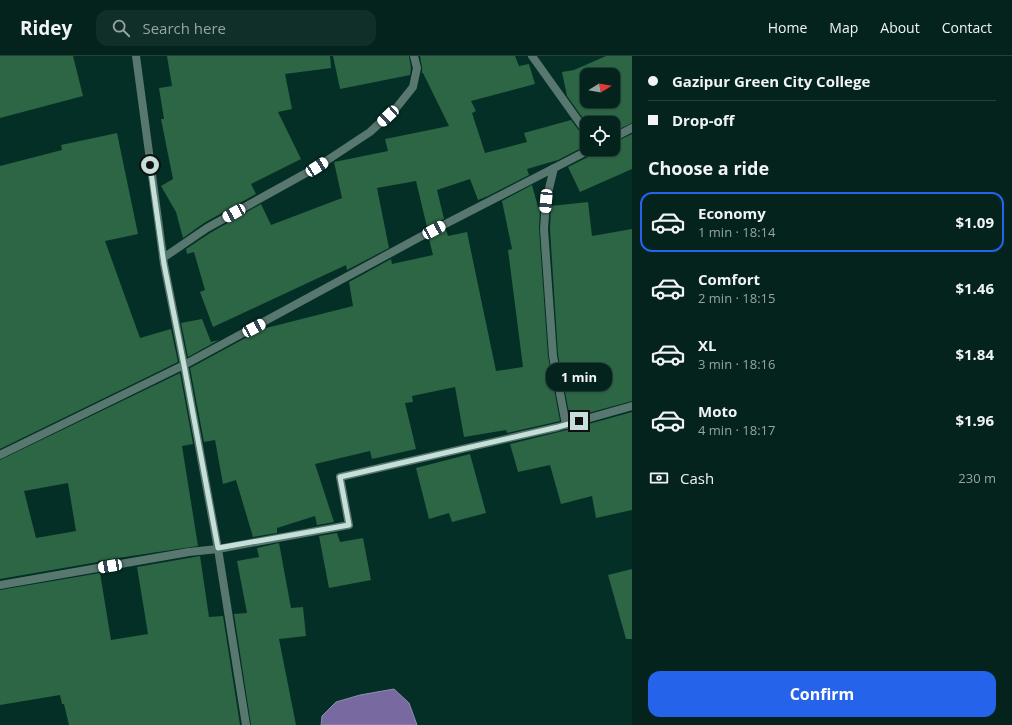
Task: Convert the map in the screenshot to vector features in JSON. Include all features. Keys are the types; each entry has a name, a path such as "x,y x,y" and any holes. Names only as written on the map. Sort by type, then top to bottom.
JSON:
{"street":[{"path":"136,56 163,258 218,548 246,725"},
{"path":"163,258 206,228 317,167 370,132 397,107 413,87 417,68 414,56"},
{"path":"532,56 580,123"},
{"path":"620,134 632,128"},
{"path":"0,456 184,365 420,237 580,155"},
{"path":"554,168 546,201 544,229 553,356 566,425"},
{"path":"0,585 349,525 340,477 566,425 632,406"}],"shaded area":[{"path":"394,689 409,703 417,725 321,725 322,716 336,702 360,695"}],"building":[{"path":"0,56 73,56 83,96 0,118"},
{"path":"167,56 330,56 331,68 285,74 292,109 278,112 301,159 251,184 256,194 204,223 183,238 176,212 161,186 173,179 161,119 164,119 159,88 172,86"},
{"path":"333,56 409,56 411,68 410,75 340,89"},
{"path":"420,56 515,56 519,66 529,64 535,84 471,101 476,111 472,113 485,153 527,142 524,133 571,120 580,132 580,149 558,160 527,169 529,175 478,200 470,179 437,190 444,219 427,227 416,181 377,188 389,248 347,270 346,265 213,327 200,292 205,290 194,252 187,254 186,249 210,233 261,204 271,225 342,198 334,162 388,151 385,139 449,126 422,73"},
{"path":"606,56 632,56 632,123 620,129 620,116 581,116 567,96 562,72 574,70"},
{"path":"117,133 138,234 105,241 140,338 171,329 178,362 0,449 0,166 62,150 61,145"},
{"path":"632,134 632,169 580,192 568,167 590,156 620,156 620,140"},
{"path":"532,185 538,207 540,207 539,229 548,356 560,421 507,433 506,430 464,437 455,387 412,396 413,402 405,403 416,449 372,459 370,451 315,464 334,522 317,525 315,516 277,528 277,533 253,537 236,480 223,484 215,440 204,442 190,368 262,329 353,306 349,282 391,259 392,264 433,255 429,239 446,230 448,236 467,232 496,371 523,367 508,250 512,249 502,201"},
{"path":"588,202 592,236 632,229 632,401 570,418 558,355 550,229 551,206"},
{"path":"202,319 211,342 219,340 188,357 181,323"},
{"path":"180,373 193,444 182,446 198,546 98,561 0,579 0,460","holes":["68,483 76,531 36,538 24,491"]},
{"path":"632,412 632,510 596,518 592,496 561,504 550,465 518,472 510,444"},
{"path":"470,454 486,513 452,522 449,513 429,519 416,468"},
{"path":"337,533 340,542 363,538 371,580 329,588 319,536"},
{"path":"279,543 291,608 303,607 306,636 279,639 296,725 251,725 234,614 247,613 237,561 259,557 257,548"},
{"path":"200,556 209,617 223,616 240,725 69,725 64,704 62,704 60,695 0,705 0,590 100,573 111,640 148,634 137,567"},
{"path":"632,569 632,639 626,639 608,575"}],"route":[{"path":"150,165 164,264 218,548 349,525 340,477 579,421"}]}
